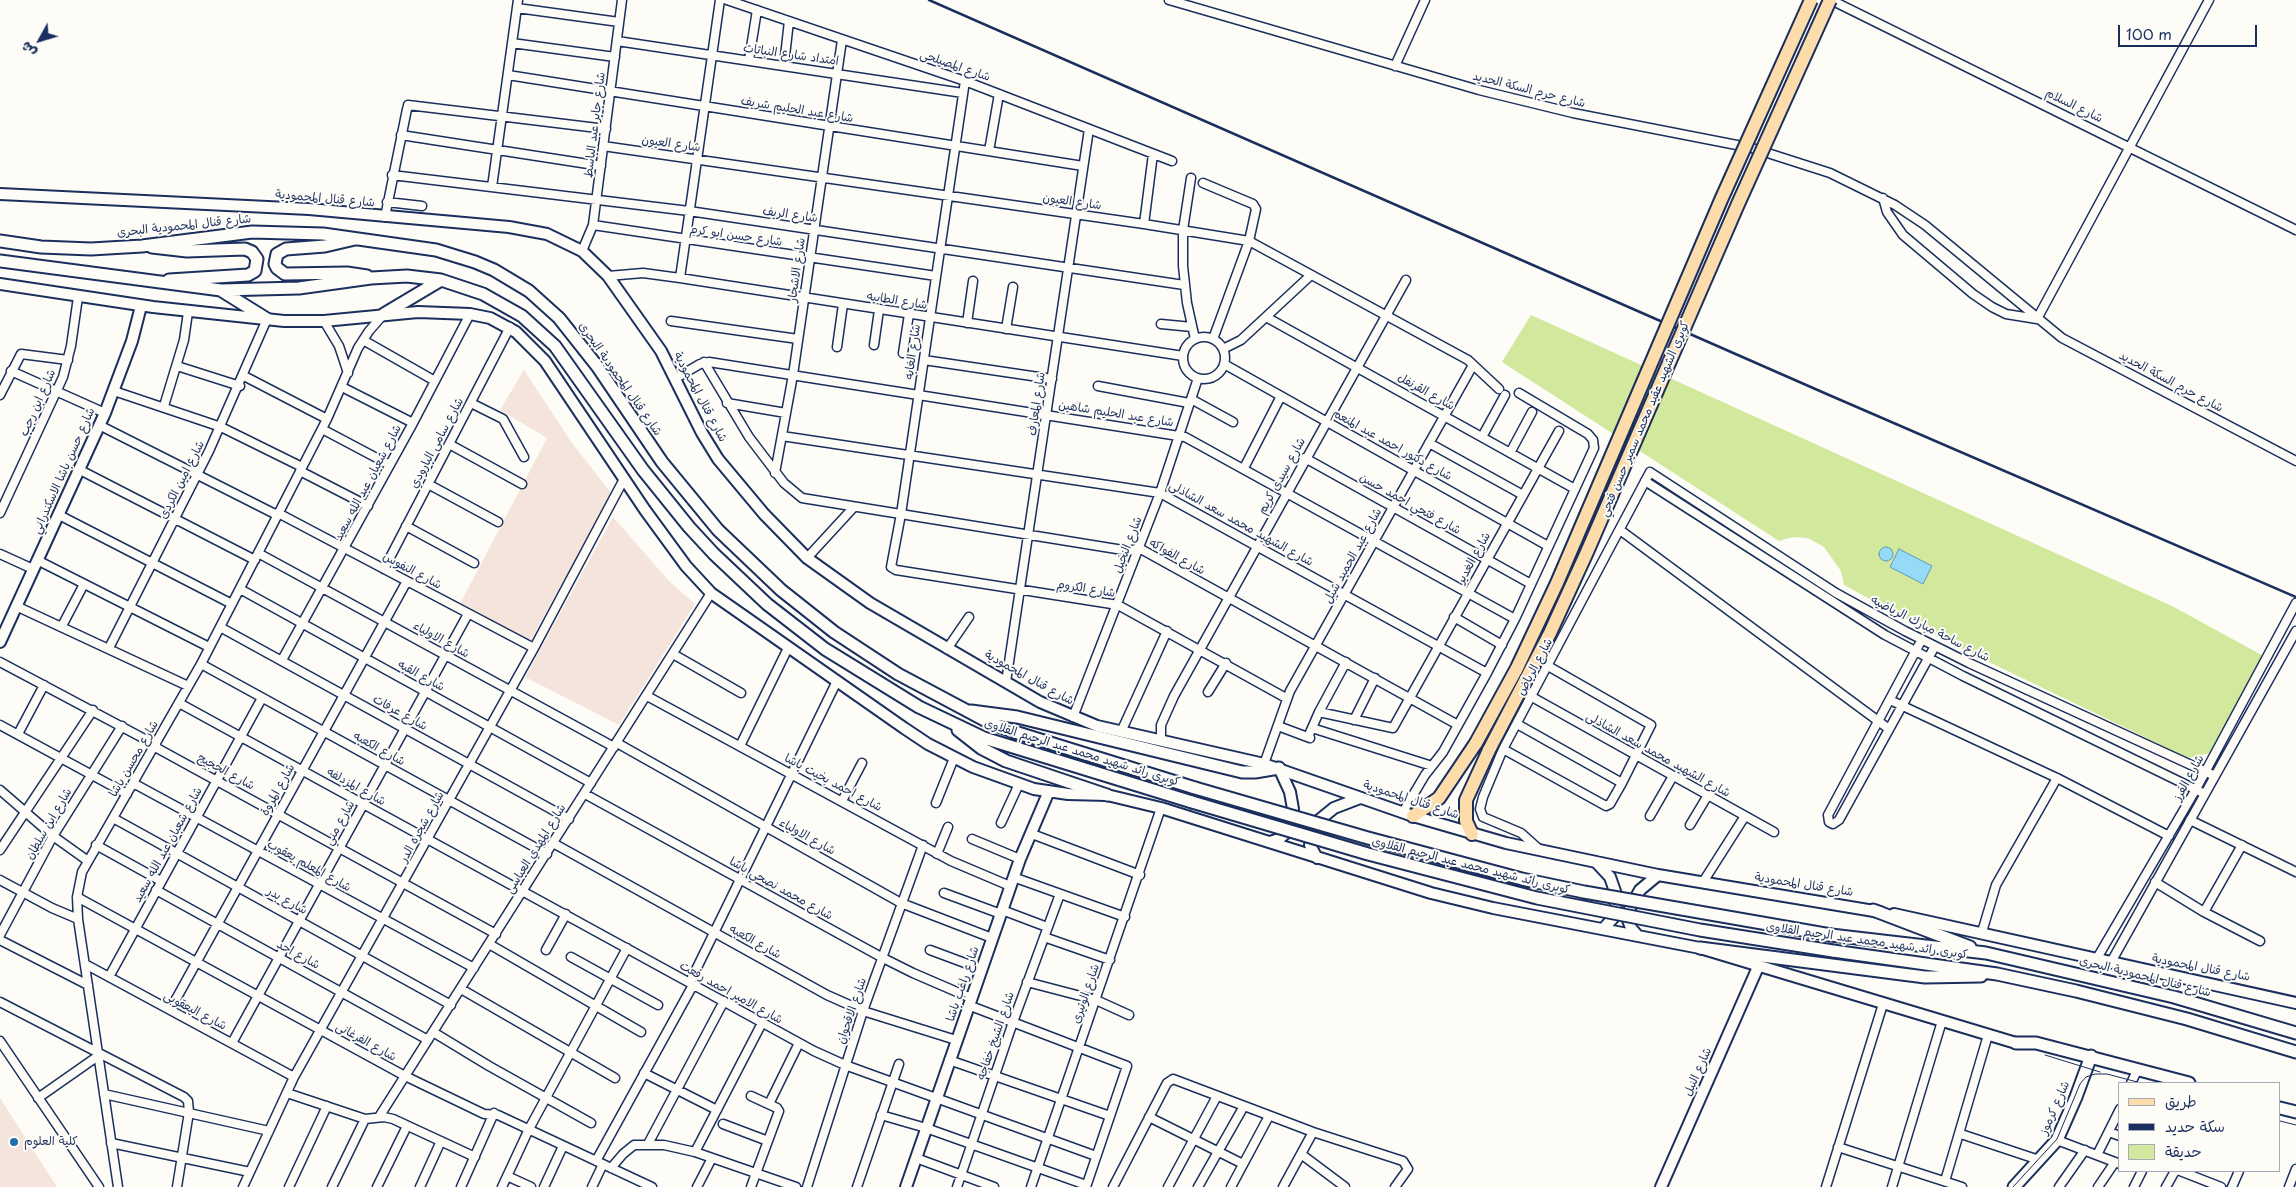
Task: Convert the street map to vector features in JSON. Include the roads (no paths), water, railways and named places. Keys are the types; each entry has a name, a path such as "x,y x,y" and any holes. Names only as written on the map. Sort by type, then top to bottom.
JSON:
{"main road":[{"name":"كوبرى الشهيد عقيد محمد سمير حسن فتحي","path":"1408,814 1439,798 1476,743 1517,668 1557,582 1721,200 1811,0"},
{"name":"كوبرى الشهيد عقيد محمد سمير حسن فتحي","path":"1472,834 1466,821 1466,800 1489,750 1550,633 1738,204 1834,2"},
{"name":"شارع قنال المحمودية البحرى","path":"0,241 66,248 142,246 252,232 297,233 359,237 418,246 456,255 494,270 528,292 573,333 680,486 718,530 752,564 801,606 865,653 964,710"},
{"path":"359,237 325,246 286,249 277,254 275,264 285,274 348,273 371,278"},
{"path":"142,246 186,251 244,249 252,252 257,259 255,271 248,275 184,278 150,283"},
{"path":"0,261 150,283 221,290 299,288 371,278 407,276 440,280 483,294 503,304 540,330 570,364 665,499 714,554 767,604 856,670 952,724 970,741 991,754 1107,795"},
{"path":"384,314 440,280"},
{"path":"221,290 267,319"},
{"path":"964,710 1017,717 1242,772 1279,768"},
{"name":"كوبرى رائد شهيد محمد عبد الرحيم القلاوى","path":"964,710 1018,734 1196,788 1368,838 1522,879 1593,894 1831,935 1986,953"},
{"name":"كوبرى رائد شهيد محمد عبد الرحيم القلاوى","path":"952,724 1016,749 1192,802 1377,857 1537,898 1700,930 1997,974"},
{"path":"1873,910 1986,953"},
{"path":"1700,948 1925,977 1960,978 1997,974 2152,1010 2296,1052"},
{"name":"شارع قنال المحمودية البحرى","path":"1986,953 2174,997 2296,1033"},
{"path":"2016,1043 2036,1043 2091,1056 2183,1082"},
{"name":"شارع كرموز","path":"2014,1187 2057,1140 2091,1056"},
{"path":"2281,1108 2296,1112"}],"street":[{"name":"شارع جابر عبد الباسط","path":"582,252 592,225 622,0"},
{"path":"680,278 720,0"},
{"name":"شارع المصيلحى","path":"728,0 965,81 1172,161"},
{"name":"شارع حرم السكة الحديد","path":"1169,0 1395,66 1573,113 1776,154 1830,173 1883,198 1918,220 1961,253 2037,319 2062,338 2296,461"},
{"path":"1395,66 1424,0"},
{"path":"2037,319 2209,0"},
{"name":"شارع السلام","path":"1834,2 2131,146 2296,230"},
{"path":"492,187 518,4 619,22"},
{"path":"749,60 757,10"},
{"path":"784,65 789,21"},
{"name":"شارع الاشجار","path":"775,473 793,375 842,40"},
{"name":"امتداد شارع النباتات","path":"617,41 963,93"},
{"path":"512,43 615,57"},
{"name":"شارع عبد الحليم شريف","path":"508,75 704,108 1083,166"},
{"name":"شارع الغابه","path":"891,567 910,455 965,81"},
{"path":"989,151 999,94"},
{"path":"385,217 407,107 606,129"},
{"name":"شارع المعارف","path":"1006,682 1089,129"},
{"path":"401,135 601,166"},
{"name":"شارع العيون","path":"603,146 947,195 1249,241 1386,315 1473,365 1502,392 1482,437"},
{"path":"1144,224 1153,154"},
{"name":"شارع الريف","path":"392,175 689,211 1184,284"},
{"path":"1191,178 1183,230 1184,284 1196,339"},
{"path":"1203,183 1253,204 1256,209 1249,241 1213,339"},
{"name":"شارع قنال المحمودية","path":"0,194 309,210 528,229 547,234 582,252 608,276 644,325 676,378 702,433 718,459 758,507 808,558 848,590 1040,702 1073,717 1121,732 1279,768 1408,814 1472,834 1540,850 1658,875 1873,910 1982,932 2110,964 2233,987 2296,1003"},
{"name":"شارع حرم السكة الحديد","path":"1883,198 1890,218 1903,235 1973,294 1992,308 2006,314 2037,319"},
{"path":"387,202 422,206"},
{"name":"شارع حسن ابو كرم","path":"592,225 936,276"},
{"name":"شارع الطابيه","path":"608,276 643,273 680,278 1183,356"},
{"path":"1223,349 1241,340 1310,274"},
{"name":"شارع سيدى كريم","path":"1161,740 1161,725 1167,709 1305,458 1406,280"},
{"path":"967,324 974,281"},
{"path":"0,284 142,306 267,319 324,321 384,314 436,312 470,314 490,318 510,327 531,344 545,361 678,557 711,593 904,728 954,758 1019,784 1049,792 1107,795 1161,808 1440,895 1700,948 2016,1043"},
{"path":"1006,330 1013,287"},
{"name":"شارع ابن رجب","path":"0,513 57,391 68,360 78,297"},
{"path":"837,347 843,304"},
{"name":"شارع حسن باشا الاسكندراني","path":"0,642 105,413 132,341 142,306"},
{"path":"874,344 879,310"},
{"path":"164,406 184,340 188,312"},
{"name":"شارع محسن باشا","path":"118,1187 78,919 77,897 82,872 96,845 156,746 201,664 327,419 363,340 384,314"},
{"name":"شارع شعبان عبد الله سعيد","path":"282,660 368,506 470,314"},
{"path":"903,353 909,314"},
{"name":"شارع القرنفل","path":"1266,317 1575,489"},
{"name":"شارع امين الكردى","path":"109,648 198,474 240,386 267,319"},
{"path":"324,321 340,346 348,373"},
{"path":"671,321 798,339"},
{"path":"1161,324 1192,327"},
{"name":"شارع سامى البارودي","path":"384,569 510,327"},
{"path":"1201,337 1213,339 1223,349 1224,364 1214,377 1198,378 1185,367 1183,356 1187,346 1196,339 1201,337"},
{"path":"363,340 435,381"},
{"path":"0,395 21,354 68,360"},
{"path":"924,360 1052,379"},
{"path":"676,378 704,362"},
{"name":"شارع عبد الحليم شاهين","path":"704,362 1047,414 1191,439 1515,619"},
{"name":"شارع الفواكه","path":"704,362 727,403 775,473 790,490 802,498 853,508 1129,551 1139,548 1458,725"},
{"name":"شارع دكتور احمد عبد المنعم","path":"1224,364 1548,546"},
{"name":"شارع عبد الحميد شبل","path":"1264,764 1286,698 1473,365"},
{"path":"177,366 240,386"},
{"path":"11,371 105,413"},
{"path":"244,376 327,419"},
{"name":"شارع النخيل","path":"1073,717 1160,493 1198,378"},
{"path":"342,386 413,423"},
{"path":"1098,386 1190,401 1233,422"},
{"path":"114,391 220,426 368,506"},
{"path":"1408,814 1432,766 1444,752 1515,619 1592,452 1593,440 1588,434 1519,393"},
{"path":"1244,468 1281,396"},
{"path":"471,403 503,420 524,456"},
{"path":"727,403 786,413"},
{"path":"1510,453 1532,412"},
{"name":"شارع النفوس","path":"99,425 345,548 534,648"},
{"path":"322,428 390,464"},
{"name":"شارع الغدير","path":"1354,720 1392,728 1558,430"},
{"name":"شارع الشهيد محمد سعد الشاذلى","path":"782,436 1160,493 1487,673"},
{"path":"1429,443 1523,495"},
{"path":"449,444 522,484"},
{"name":"شارع فتحي احمد حسن","path":"1305,458 1531,584"},
{"name":"شارع الاولياء","path":"80,470 175,519 322,588 510,691 765,826 901,902 992,938"},
{"name":"شارع الرياض","path":"1540,850 1522,833 1486,819 1481,812 1485,788 1503,749 1650,472"},
{"name":"شارع ساحة مبارك الرياضيه","path":"1650,472 1836,593 1922,640 2215,776"},
{"name":"شارع شجره الدر","path":"243,1187 294,1077 490,728 624,479"},
{"name":"شارع ساحة مبارك الرياضيه","path":"1645,481 1886,635 1928,658 2205,794"},
{"path":"428,484 498,522"},
{"path":"808,558 853,508"},
{"path":"59,515 232,604"},
{"path":"406,526 474,564"},
{"path":"1620,530 1889,729"},
{"path":"0,554 33,570"},
{"path":"37,560 209,647"},
{"name":"شارع الكروم","path":"891,567 896,570 1118,604 1200,648 1286,698"},
{"name":"شارع المروة","path":"170,1010 407,581"},
{"path":"62,626 84,584"},
{"name":"شارع القبه","path":"240,589 591,783"},
{"name":"شارع المهدي العباسى","path":"379,1117 711,593"},
{"name":"شارع الفرز","path":"2096,960 2196,789 2296,603"},
{"path":"16,606 188,686"},
{"name":"شارع مني","path":"232,1044 468,614"},
{"path":"947,648 969,617"},
{"path":"1454,617 1502,644"},
{"path":"2287,619 2296,626"},
{"name":"شارع عرفات","path":"220,627 569,819"},
{"path":"1121,732 1167,631"},
{"name":"شارع الفرز","path":"2110,964 2215,776 2292,644 2296,631"},
{"path":"2278,638 2292,644"},
{"path":"1922,640 1828,815 1829,822 1837,823 1839,820 1935,646"},
{"path":"740,746 788,648"},
{"path":"673,654 741,694"},
{"name":"شارع الحجيج","path":"0,662 93,710 496,934"},
{"path":"1278,726 1309,738 1319,712 1346,662"},
{"path":"1208,692 1226,663"},
{"name":"شارع الكعبه","path":"201,664 546,854"},
{"path":"1503,749 1606,806 1610,804 1637,756 1651,728 1650,725 1548,666"},
{"path":"1319,712 1354,720 1375,678"},
{"path":"592,1187 599,1162 692,984 714,932 790,773 837,682"},
{"path":"18,734 44,685"},
{"name":"شارع احمد بخيت باشا","path":"647,696 960,866 1060,894 1125,917"},
{"name":"شارع الشهيد محمد سعد الشاذلى","path":"1532,697 1774,832"},
{"name":"شارع شعبان عبد الله سعيد","path":"108,977 262,698"},
{"path":"1890,700 2057,778 2169,836"},
{"name":"شارع المزدلفه","path":"179,703 523,891"},
{"path":"1,845 93,710"},
{"path":"0,724 127,794"},
{"path":"1517,724 1622,783"},
{"name":"شارع ابن سلطان","path":"0,935 54,836 122,726"},
{"path":"1312,728 1432,766"},
{"path":"936,803 954,758"},
{"path":"842,801 862,763"},
{"path":"1270,842 1279,839 1286,833 1293,809 1290,792 1279,768"},
{"path":"1650,816 1673,776"},
{"path":"1982,932 1996,885 2057,778"},
{"name":"شارع المعلم يعقوب","path":"133,783 474,968"},
{"path":"1001,823 1019,784"},
{"path":"0,790 54,836 88,860"},
{"name":"شارع راغب باشا","path":"907,1186 1020,858 1049,792"},
{"name":"شارع محمد نصحي باشا","path":"584,794 882,958 1013,1022 1126,1065 1110,1116"},
{"path":"1690,826 1708,795"},
{"path":"1317,858 1310,845 1318,821 1334,808 1360,798"},
{"name":"شارع الوتيرى","path":"1031,1187 1140,875 1161,808"},
{"path":"1703,882 1745,816"},
{"name":"شارع بدر","path":"112,818 451,1004"},
{"path":"2190,820 2296,872"},
{"path":"937,854 948,827"},
{"path":"1032,834 1140,875"},
{"path":"972,839 1020,858"},
{"name":"شارع الكعبه","path":"553,843 827,995 863,1011 956,1040"},
{"path":"96,845 162,881"},
{"name":"شارع الاقحوان","path":"807,1187 863,1011 923,845"},
{"path":"2204,912 2242,845"},
{"path":"1596,862 1610,877 1616,896 1614,917 1603,929"},
{"path":"1638,936 1630,928 1628,920 1630,908 1640,890 1658,875"},
{"path":"0,880 78,919"},
{"path":"2155,882 2204,912 2260,941"},
{"path":"2141,885 2151,890"},
{"name":"شارع احد","path":"156,890 428,1040"},
{"name":"شارع الامير احمد رفعت","path":"523,891 762,1023 845,1065 1096,1156"},
{"path":"944,893 1047,927"},
{"name":"شارع الشيخ خفاجه","path":"957,1187 1027,982 1060,894"},
{"name":"شارع الفرغانى","path":"77,897 405,1076 484,1114 494,1113 599,1162 642,1185 652,1187"},
{"path":"546,950 566,914"},
{"path":"1044,937 1110,960"},
{"path":"0,940 88,985"},
{"path":"489,944 641,1032"},
{"path":"502,1187 529,1129 597,1007 627,948"},
{"path":"930,950 981,969"},
{"path":"571,957 658,1005"},
{"name":"شارع اليعقوبى","path":"85,964 294,1077"},
{"name":"شارع النيل","path":"1661,1187 1758,967"},
{"path":"1027,982 1096,1000 1129,1015"},
{"path":"461,988 615,1078"},
{"path":"0,1002 98,1054 180,1094 188,1101 189,1112 184,1151 180,1156 177,1187"},
{"path":"648,1144 724,1002"},
{"path":"1826,1187 1883,1004"},
{"path":"1892,1187 1942,1022"},
{"path":"695,1152 762,1023"},
{"path":"433,1032 591,1123"},
{"path":"1945,1181 1961,1134 1988,1035"},
{"path":"0,1040 99,1187"},
{"path":"770,1104 800,1043"},
{"path":"38,1098 98,1054"},
{"path":"881,1115 926,1128 1086,1186 1110,1116 949,1060"},
{"path":"857,1187 899,1064"},
{"path":"2132,1082 2138,1069"},
{"path":"644,1073 717,1110"},
{"path":"1112,1187 1167,1083 1173,1078 1313,1132 1403,1161 1407,1164 1406,1174 1395,1187"},
{"path":"287,1093 365,1119 388,1117 475,1157"},
{"path":"104,1094 269,1131"},
{"path":"751,1096 770,1104 779,1111 751,1187"},
{"path":"1168,1187 1217,1096"},
{"path":"289,1187 327,1106"},
{"path":"1198,1187 1244,1106"},
{"path":"461,1187 494,1113"},
{"path":"2097,1155 2118,1114"},
{"path":"1231,1187 1269,1116"},
{"path":"1149,1117 1243,1164"},
{"path":"332,1187 365,1119"},
{"path":"723,1124 768,1141"},
{"path":"377,1187 407,1126"},
{"path":"1283,1187 1313,1132"},
{"path":"2109,1132 2118,1135"},
{"path":"1961,1134 2039,1160"},
{"path":"2057,1140 2117,1163 2098,1187"},
{"path":"420,1187 441,1141"},
{"path":"111,1143 250,1172"},
{"path":"611,1168 627,1149 634,1145 648,1144 695,1152 796,1187"},
{"path":"544,1187 563,1146"},
{"path":"1838,1147 1962,1187"},
{"path":"2059,1187 2085,1150"},
{"path":"1301,1154 1345,1187"},
{"path":"697,1187 712,1158"},
{"path":"916,1158 994,1187"},
{"path":"2288,1187 2296,1169"},
{"path":"2134,1187 2141,1172"},
{"path":"2166,1187 2174,1172"},
{"path":"2183,1172 2221,1187"},
{"path":"2232,1187 2239,1172"},
{"path":"507,1176 531,1187"},
{"path":"2198,1187 2202,1179"}],"water":[{"path":"1883,547 1889,547 1893,554 1889,561 1883,561 1879,557 1879,551"},
{"path":"1899,549 1932,566 1923,584 1890,567"}],"tram line":[{"path":"2045,1055 2100,1072"},
{"path":"2013,1187 2057,1139 2080,1084 2086,1077 2095,1074 2107,1074 2137,1082"},
{"path":"2281,1121 2296,1125"}],"railway":[{"path":"929,0 1829,395 2296,597"}],"place":[{"name":"كلية العلوم","path":"14,1142"}]}
